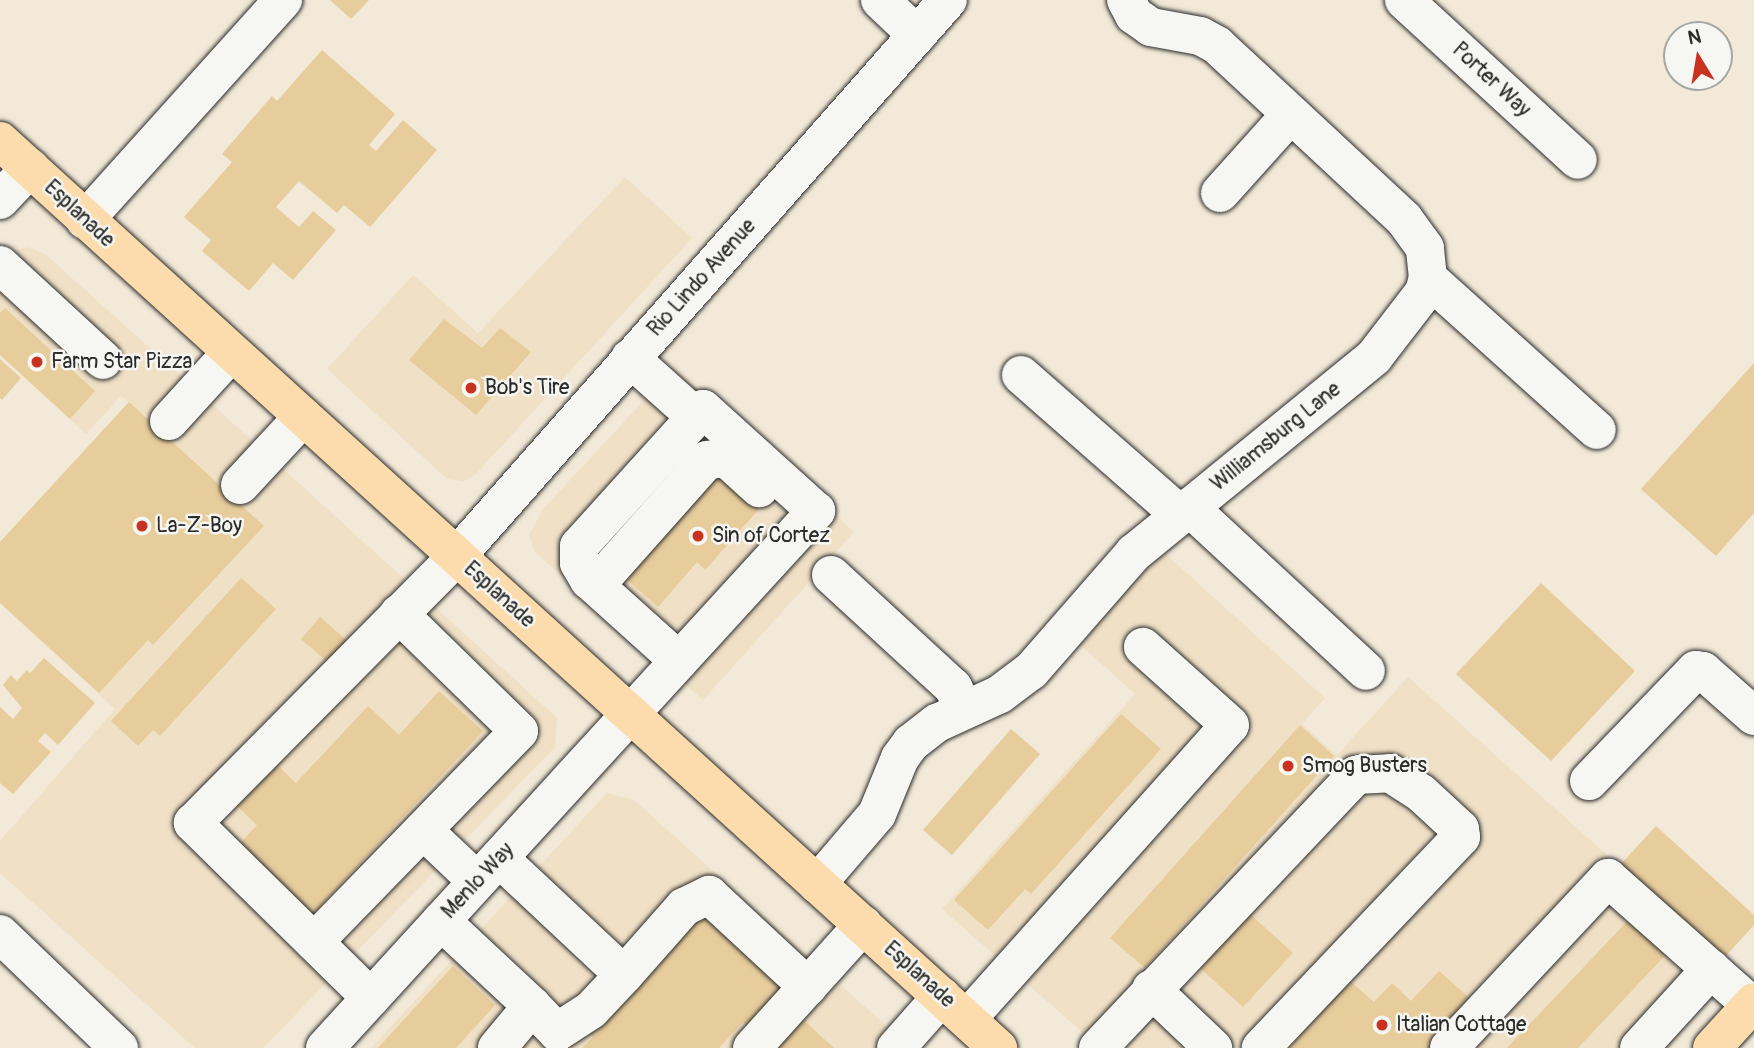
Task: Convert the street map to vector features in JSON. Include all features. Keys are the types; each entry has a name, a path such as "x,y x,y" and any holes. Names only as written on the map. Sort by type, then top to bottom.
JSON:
{"main road":[{"name":"Esplanade","path":"0,141 230,354 303,417 997,1048"},
{"path":"1712,1048 1752,1003"}],"street":[{"path":"85,220 283,0"},
{"path":"880,0 917,35"},
{"name":"Rio Lindo Avenue","path":"314,942 193,823 456,557 948,0"},
{"path":"1126,0 1134,15 1151,27 1200,36 1217,45 1417,233 1425,248 1428,278 1597,430"},
{"name":"Porter Way","path":"1404,0 1578,160"},
{"path":"1220,193 1291,114"},
{"path":"0,200 30,168"},
{"path":"0,265 103,360"},
{"name":"Williamsburg Lane","path":"817,884 877,814 900,758 911,743 937,723 1000,694 1031,671 1134,553 1374,357 1415,308 1428,278"},
{"path":"169,421 230,354"},
{"path":"630,358 696,417"},
{"path":"1021,374 1184,510 1366,671"},
{"path":"596,585 707,460 726,458 802,526 816,511 704,409 579,546 579,563 596,585 679,661"},
{"path":"240,485 303,417"},
{"name":"Menlo Way","path":"325,1048 802,526"},
{"path":"831,575 953,687 964,710"},
{"path":"371,998 314,942 519,731 399,614"},
{"path":"896,1048 955,1008 1230,724 1143,647"},
{"path":"1589,781 1696,670 1703,671 1754,716"},
{"path":"1098,1048 1356,775 1390,773 1421,793 1460,829 1461,837 1261,1048"},
{"path":"423,830 488,870 624,975"},
{"path":"1449,1048 1608,878 1752,1003"},
{"path":"441,921 557,1032 591,1010 684,907 709,895 808,986"},
{"path":"752,1048 863,925"},
{"path":"0,934 120,1048"},
{"path":"1639,1048 1712,969"},
{"path":"1151,989 1208,1046"},
{"path":"497,1048 532,1006"}],"shaded area":[{"path":"625,177 692,238 476,474 464,481 447,479 327,369 413,275 478,333"},
{"path":"29,247 46,255 557,718 555,747 263,1048 195,1048 0,873 0,841 115,709 0,603 0,542 129,402 121,396 86,434 0,355 0,253"},
{"path":"674,368 854,532 703,700 535,552 529,535 544,508"},
{"path":"1159,548 1325,698 1302,724 1337,755 1408,677 1723,959 1642,1048 1078,1048 1088,1037 942,909 1135,694 1075,640"},
{"path":"607,793 634,800 911,1048 371,1048"}],"building":[{"path":"330,0 369,0 351,19"},
{"path":"322,50 395,114 369,145 376,151 403,120 437,150 370,227 344,205 337,213 299,181 276,207 299,227 313,211 336,230 293,280 273,263 249,291 202,251 211,240 184,217 232,162 222,154 272,96 277,101"},
{"path":"5,308 95,391 70,419 0,355 0,313"},
{"name":"Bob's Tire","path":"444,319 482,348 500,328 531,352 476,415 409,360"},
{"path":"0,359 21,378 2,400 0,398"},
{"path":"1754,363 1754,513 1716,556 1641,489"},
{"path":"129,402 264,526 153,645 148,640 99,693 0,603 0,542"},
{"name":"Sin of Cortez","path":"717,472 759,509 705,570 697,562 658,607 624,577"},
{"path":"241,578 276,609 160,736 153,730 138,746 111,721"},
{"path":"1541,583 1635,671 1551,761 1456,674"},
{"path":"320,617 351,644 332,666 301,639"},
{"path":"44,658 95,703 58,745 45,733 38,741 51,752 13,794 0,783 0,707 13,719 22,708 3,685 11,675 17,681 27,670 30,673"},
{"path":"439,691 483,731 313,914 238,846 257,825 237,806 276,764 296,783 368,706 399,735"},
{"path":"1121,714 1161,749 1031,894 1025,889 988,930 954,900"},
{"path":"1300,725 1334,756 1145,968 1110,938"},
{"path":"1011,729 1040,754 952,855 923,830"},
{"path":"1656,826 1754,915 1754,925 1723,959 1620,865"},
{"path":"699,910 784,988 748,1027 743,1022 719,1048 582,1048 593,1037 588,1033"},
{"path":"1636,912 1673,947 1578,1048 1507,1048"},
{"path":"1250,914 1293,953 1243,1007 1200,968"},
{"path":"453,966 495,1005 456,1048 378,1048"},
{"name":"Italian Cottage","path":"1439,971 1474,1002 1433,1048 1289,1048 1350,981 1374,1002 1392,983 1411,1001"},
{"path":"798,1015 834,1048 770,1048"}],"place":[{"name":"Farm Star Pizza","path":"37,362"},
{"name":"Bob's Tire","path":"471,388"},
{"name":"La-Z-Boy","path":"142,526"},
{"name":"Sin of Cortez","path":"698,536"},
{"name":"Smog Busters","path":"1288,766"},
{"name":"Italian Cottage","path":"1382,1025"}]}
